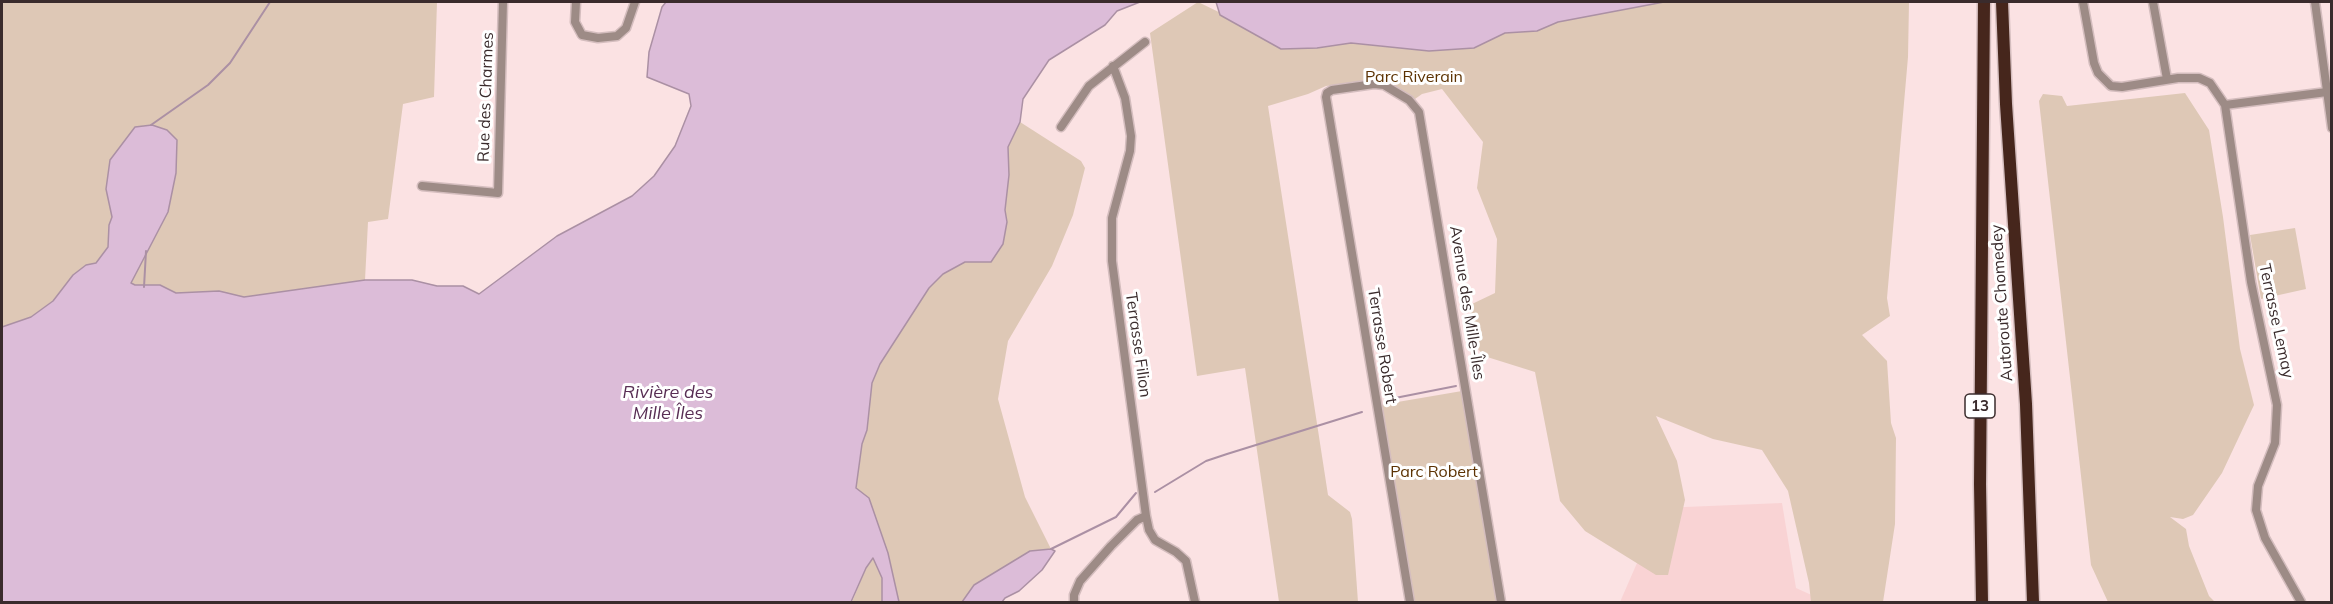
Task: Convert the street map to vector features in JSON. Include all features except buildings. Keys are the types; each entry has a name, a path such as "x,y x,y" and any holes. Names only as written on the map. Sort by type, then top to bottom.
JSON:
{"highway":[{"name":"Autoroute Chomedey","path":"1982,603 1980,484 1984,2"},
{"name":"Autoroute Chomedey","path":"2002,2 2026,405 2033,603"}],"street":[{"name":"Rue des Charmes","path":"422,186 498,193 503,2"},
{"path":"576,2 575,22 582,35 598,38 617,36 626,28 635,2"},
{"path":"2083,2 2094,63 2102,78 2111,86 2122,87 2194,77 2204,80 2215,88 2225,105 2326,92"},
{"path":"2153,2 2167,79"},
{"path":"2315,2 2328,74 2326,92 2331,128"},
{"path":"1061,127 1089,86 1145,42"},
{"name":"Terrasse Filion","path":"1113,66 1122,85 1127,106 1131,142 1112,218 1112,261 1146,516 1149,530 1155,540 1176,552 1185,561 1195,603"},
{"name":"Avenue des Mille-Îles","path":"1327,94 1332,90 1346,87 1381,84 1412,102 1419,112 1501,603"},
{"name":"Terrasse Robert","path":"1327,94 1410,603"},
{"name":"Terrasse Lemay","path":"2225,105 2251,282 2277,405 2275,443 2258,486 2256,510 2265,538 2301,603"},
{"path":"1074,603 1076,590 1085,574 1137,520 1146,516"}],"shaded area":[{"path":"1782,503 1796,588 1827,602 1620,602 1661,508"}],"green space":[{"path":"2,2 437,2 434,97 403,104 388,219 368,222 365,280 244,297 219,291 176,293 160,285 135,286 130,283 168,212 167,130 151,125 135,127 106,189 112,217 109,225 108,247 96,263 86,265 73,275 53,301 31,317 2,327"},
{"name":"Parc Riverain","path":"1198,2 1256,30 1317,48 1350,43 1429,51 1474,48 1505,33 1537,31 1558,22 1664,2 1909,2 1908,57 1887,298 1890,316 1862,335 1887,361 1891,423 1896,438 1895,524 1883,602 1811,602 1809,583 1788,491 1762,450 1713,439 1656,416 1677,461 1685,500 1668,575 1656,575 1585,531 1560,501 1535,372 1484,356 1467,336 1472,304 1495,293 1497,239 1477,188 1483,142 1442,89 1422,94 1415,99 1386,82 1377,80 1326,86 1268,106 1328,495 1350,512 1352,519 1358,602 1279,602 1245,368 1197,376 1150,33"},
{"path":"2185,93 2209,130 2240,349 2254,405 2222,473 2193,515 2183,519 2170,517 2186,529 2189,546 2209,596 2215,602 2108,602 2091,565 2039,101 2043,94 2062,96 2067,106"},
{"path":"1020,122 1081,161 1085,168 1073,215 1052,266 1008,341 998,399 1025,497 1051,549 1030,551 974,585 962,602 899,602 888,553 856,489 862,444 867,430 871,383 880,364 929,288 943,274 965,262 991,262 1007,222 1005,210 1009,175 1008,147"},
{"path":"2295,228 2306,289 2261,299 2250,235"},
{"name":"Parc Robert","path":"1462,391 1498,602 1413,602 1380,405"},
{"path":"874,558 882,578 882,602 852,602 866,568"}],"water":[{"name":"Rivière des Mille Îles","path":"666,2 1140,2 1117,11 1105,25 1049,60 1023,99 1020,122 1008,147 1009,175 1005,210 1007,222 1003,244 991,262 965,262 943,274 929,288 880,364 872,383 867,430 862,444 856,488 869,498 888,553 899,602 882,602 882,578 873,558 851,602 2,602 2,327 31,317 53,301 73,275 86,265 96,263 108,247 109,225 112,217 106,189 110,160 135,127 152,125 167,130 177,140 176,173 168,212 131,283 135,285 160,285 176,293 219,291 244,297 365,280 412,280 437,286 463,286 479,294 557,236 632,196 654,176 675,146 691,106 689,94 647,77 649,52 662,7"},
{"path":"1216,2 1664,2 1558,22 1537,31 1505,33 1474,48 1429,51 1351,43 1317,48 1281,49 1220,15"},
{"path":"1051,549 1055,551 1042,570 1019,591 1002,602 962,602 974,585 1030,551"}],"waterway":[{"path":"151,125 208,85 230,63 270,2"},
{"path":"144,287 146,251"},
{"path":"1390,399 1456,386"},
{"path":"1155,492 1206,461 1362,412"},
{"path":"1051,549 1116,517 1136,493"}]}
